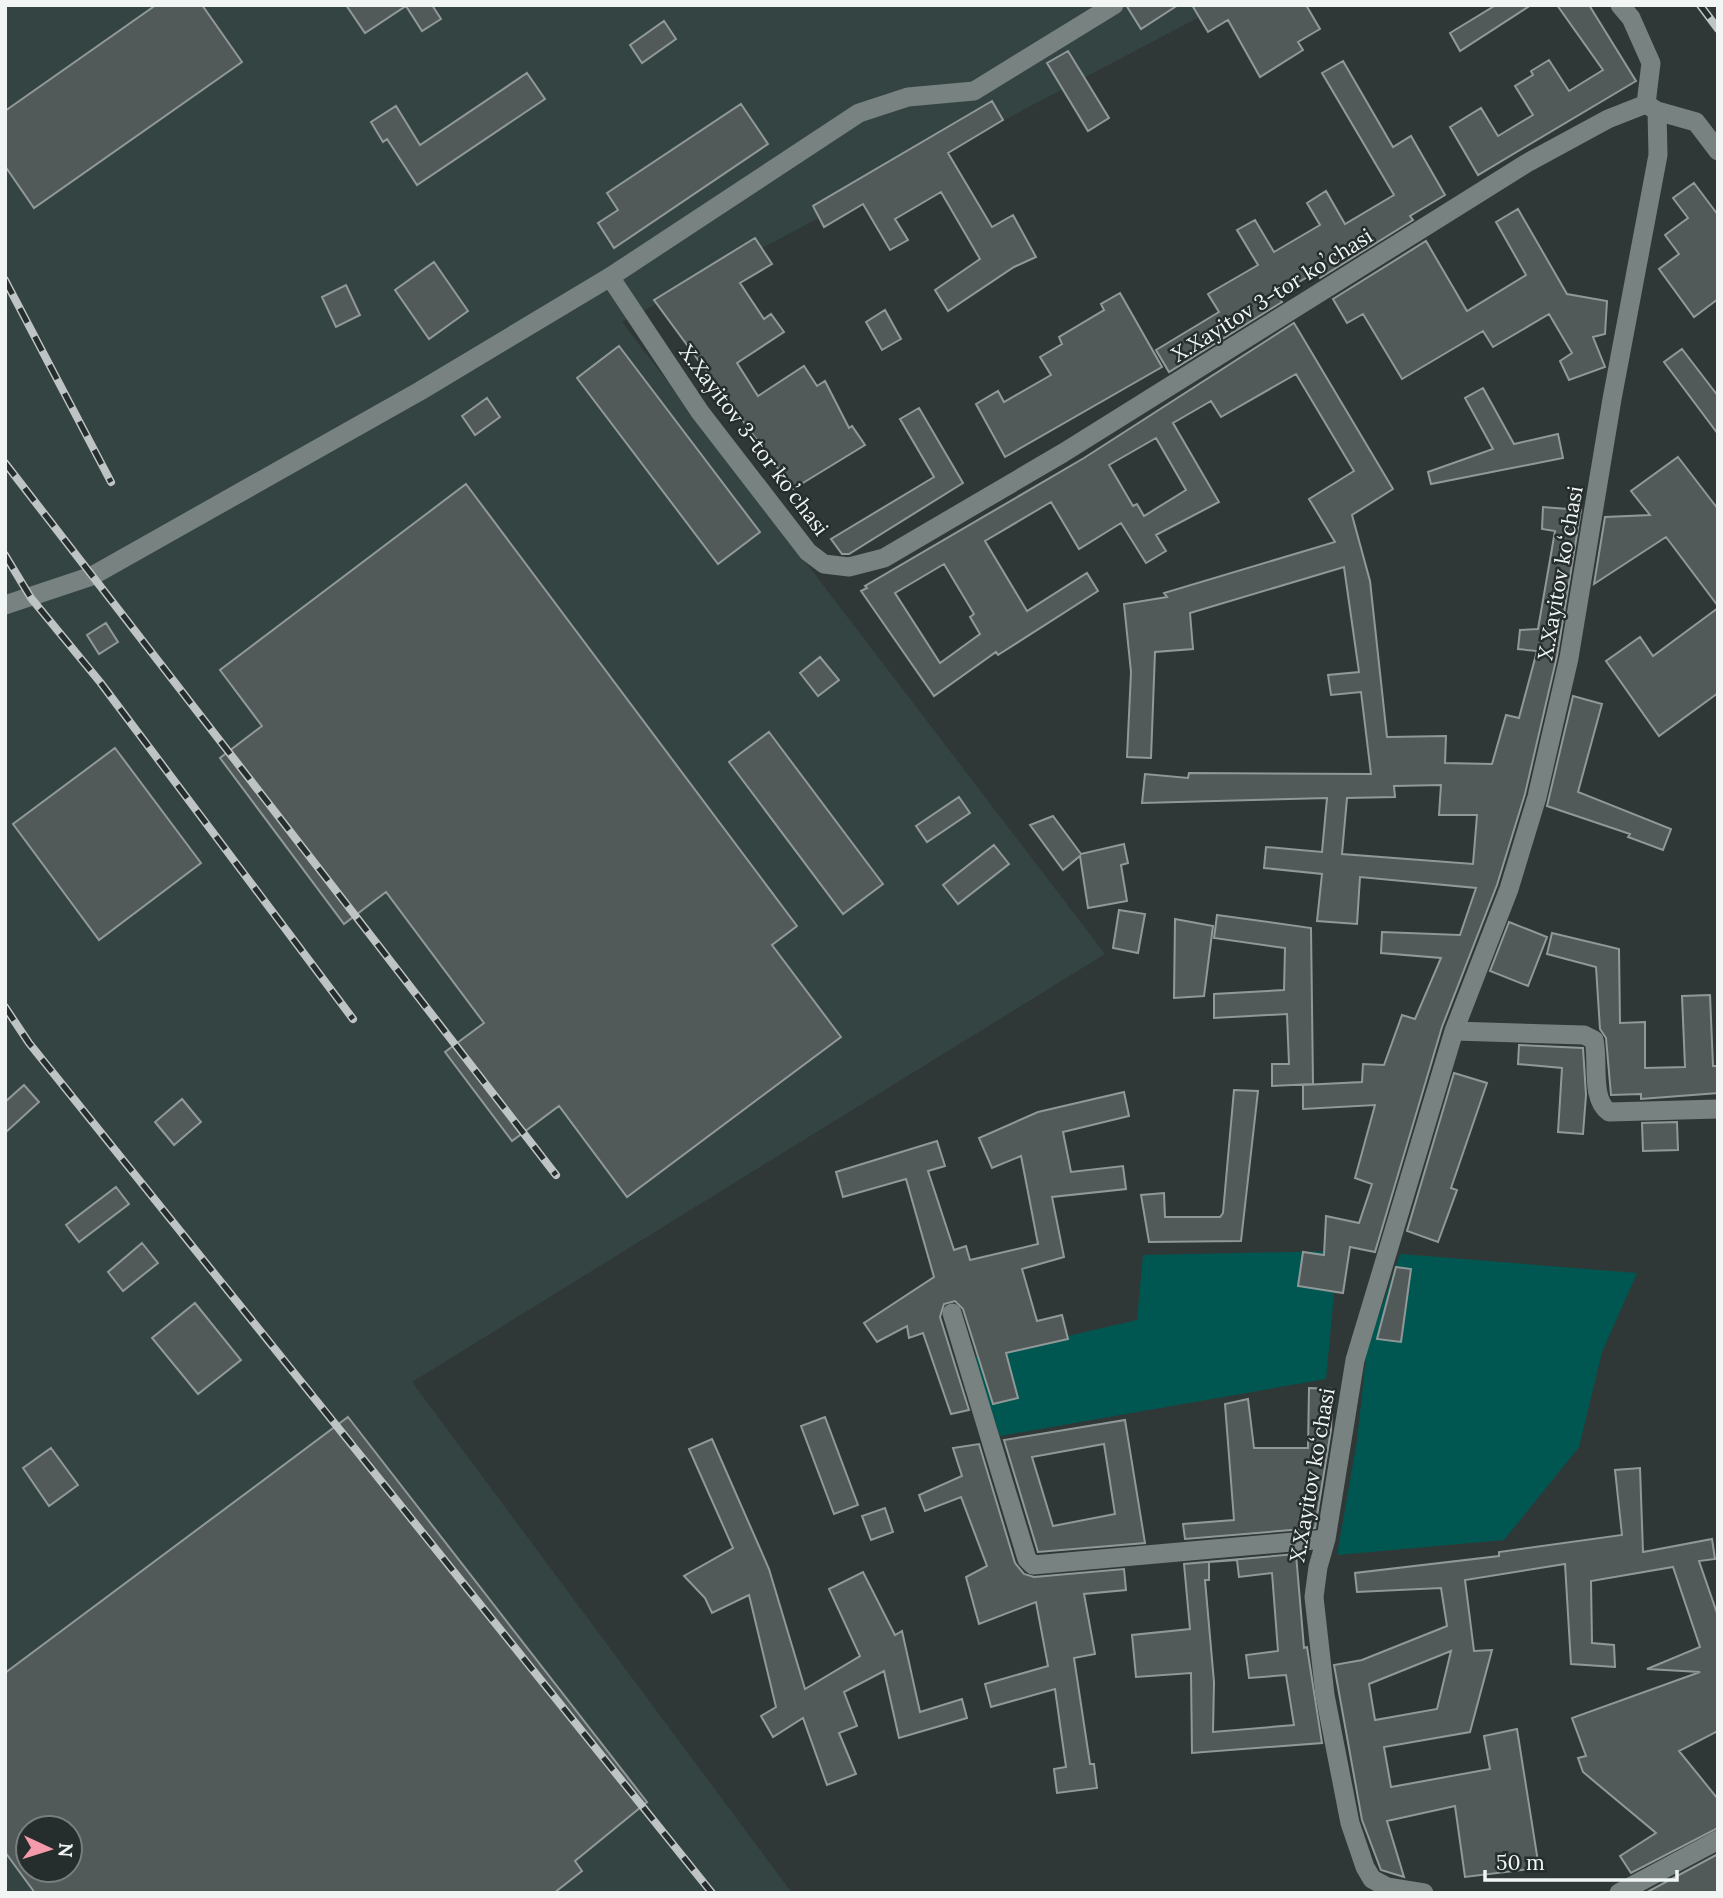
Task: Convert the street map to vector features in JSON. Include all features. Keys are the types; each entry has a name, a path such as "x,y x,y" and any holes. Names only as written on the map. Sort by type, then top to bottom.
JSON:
{"street":[{"path":"5,605 93,576 420,391 610,277 859,113 908,97 974,91 1114,5"},
{"name":"X.Xayitov koʻchasi","path":"1424,1893 1387,1887 1373,1879 1365,1867 1350,1822 1325,1695 1314,1597 1355,1360 1454,1031 1517,862 1537,797 1569,658 1612,399 1658,155 1650,64 1631,18 1620,5"},
{"path":"1652,107 1696,122 1718,151"},
{"name":"X.Xayitov 3-tor koʼchasi","path":"610,277 700,412 785,524 808,551 824,564 849,567 884,558 1063,453 1527,163 1608,119 1652,107"},
{"path":"1454,1031 1584,1035 1594,1040 1598,1093 1602,1107 1609,1112 1718,1109"},
{"path":"952,1313 1027,1559 1033,1565 1039,1567 1326,1539"},
{"path":"1619,1893 1718,1840"}],"shaded area":[{"path":"5,5 1222,5 622,322 1105,954 412,1382 792,1893 5,1893"},
{"path":"1338,1251 1326,1379 1000,1436 973,1358 1137,1320 1143,1255"},
{"path":"1400,1254 1637,1273 1602,1352 1579,1447 1504,1540 1337,1555 1357,1441 1367,1348"}],"building":[{"path":"156,5 202,5 242,62 34,208 5,166 5,111"},
{"path":"346,5 432,5 441,19 422,31 406,6 365,33"},
{"path":"1126,5 1178,5 1141,29"},
{"path":"1192,5 1306,5 1320,29 1298,42 1303,50 1260,77 1228,20 1208,32"},
{"path":"1496,5 1531,5 1460,51 1450,33"},
{"path":"1557,5 1589,5 1636,81 1478,175 1450,127 1481,108 1498,136 1533,115 1515,86 1533,75 1531,71 1549,60 1569,91 1603,70"},
{"path":"664,21 676,39 642,63 630,45"},
{"path":"1068,51 1109,118 1088,131 1047,63"},
{"path":"1343,61 1393,147 1411,136 1445,195 1410,216 1413,220 1320,278 1316,272 1277,295 1282,302 1169,372 1156,350 1219,312 1208,294 1258,265 1237,230 1255,220 1274,252 1320,225 1307,203 1326,191 1345,224 1394,195 1322,73"},
{"path":"527,73 545,99 417,185 387,139 383,142 371,122 396,106 420,145"},
{"path":"992,101 1003,120 948,153 992,227 1013,215 1036,257 1014,267 948,311 935,290 980,259 941,192 895,219 908,240 890,250 863,204 824,227 813,206"},
{"path":"741,104 768,144 614,248 598,223 618,210 607,193"},
{"path":"1694,183 1718,215 1718,299 1694,317 1659,269 1679,254 1665,235 1688,218 1673,198"},
{"path":"1518,209 1567,294 1607,301 1605,334 1593,337 1605,367 1569,380 1560,361 1572,353 1549,314 1493,347 1483,331 1402,379 1363,314 1347,323 1333,299 1426,241 1467,311 1526,275 1496,222"},
{"path":"755,238 772,264 740,283 764,319 771,314 784,332 737,363 758,396 804,366 817,386 825,381 849,428 852,426 865,445 793,489 654,300"},
{"path":"434,262 468,311 429,339 395,290"},
{"path":"346,285 360,315 336,327 322,297"},
{"path":"1120,293 1162,367 1005,457 976,404 998,391 1004,402 1051,375 1040,357 1062,344 1059,337 1104,310 1101,304"},
{"path":"885,310 901,339 882,350 866,322"},
{"path":"1294,323 1393,489 1352,515 1370,581 1387,737 1446,736 1445,763 1492,764 1506,715 1519,718 1537,651 1518,649 1520,630 1538,629 1555,531 1542,529 1543,507 1581,510 1557,656 1525,794 1497,885 1442,1027 1375,1252 1350,1247 1343,1293 1298,1286 1303,1252 1324,1255 1326,1216 1359,1223 1372,1184 1355,1178 1375,1105 1303,1109 1303,1085 1362,1082 1363,1064 1384,1065 1402,1015 1415,1019 1441,958 1381,953 1382,932 1460,935 1476,888 1360,877 1357,924 1317,921 1322,874 1264,868 1266,847 1322,852 1327,798 1142,803 1145,774 1188,778 1189,773 1371,774 1361,692 1331,695 1328,675 1359,672 1344,567 1190,613 1193,649 1155,652 1151,758 1127,757 1131,672 1124,604 1167,597 1164,593 1335,542 1309,499 1354,471 1296,374 1221,417 1211,401 1173,423 1219,502 1156,535 1166,551 1146,563 1121,523 1079,549 1051,502 985,541 1027,611 1087,573 1098,591 998,655 996,652 934,696 861,591 867,588 865,586 1084,458","holes":["1156,438 1186,490 1144,516 1137,504 1133,506 1109,465","944,564 974,614 970,617 980,634 940,663 895,593","1441,785 1439,815 1477,815 1473,864 1342,854 1347,798 1395,797 1394,786"]},
{"path":"619,346 760,532 718,564 577,378"},
{"path":"1682,349 1718,396 1718,434 1664,362"},
{"path":"1483,388 1514,444 1558,434 1563,458 1431,484 1428,472 1493,449 1465,398"},
{"path":"487,398 500,417 475,435 462,416"},
{"path":"919,408 963,483 849,554 842,554 831,539 934,477 900,419"},
{"path":"1678,457 1718,509 1718,606 1666,537 1594,584 1605,517 1650,515 1631,491"},
{"path":"466,484 797,926 772,945 841,1037 627,1197 559,1106 512,1141 445,1052 484,1023 386,892 344,924 220,758 262,726 220,670"},
{"path":"1718,608 1718,693 1659,736 1606,661 1640,637 1653,656"},
{"path":"106,623 118,642 99,654 87,635"},
{"path":"820,657 839,680 818,696 800,673"},
{"path":"1573,696 1602,704 1578,792 1671,829 1663,850 1628,837 1630,834 1547,806"},
{"path":"769,732 883,884 843,914 729,762"},
{"path":"115,748 201,863 99,940 13,824"},
{"path":"959,797 970,813 927,842 916,826"},
{"path":"1053,816 1081,854 1124,844 1128,863 1121,865 1127,901 1088,908 1080,856 1063,870 1030,825"},
{"path":"994,845 1009,864 958,904 943,885"},
{"path":"1119,910 1145,914 1138,953 1113,948"},
{"path":"1217,915 1311,928 1313,1084 1272,1086 1272,1064 1289,1064 1287,1014 1214,1018 1214,994 1284,990 1285,948 1214,938"},
{"path":"1175,919 1213,926 1204,996 1174,998"},
{"path":"1509,922 1547,937 1528,986 1490,971"},
{"path":"1552,933 1619,949 1620,1023 1645,1022 1645,1068 1685,1067 1682,996 1710,995 1713,1066 1718,1066 1718,1093 1641,1099 1641,1094 1611,1095 1606,1038 1600,1029 1596,967 1547,954"},
{"path":"1519,1045 1583,1048 1586,1095 1583,1134 1558,1132 1562,1068 1518,1064"},
{"path":"1454,1073 1487,1083 1451,1188 1457,1190 1438,1242 1407,1231"},
{"path":"24,1085 39,1102 5,1133 5,1102"},
{"path":"1234,1090 1258,1091 1241,1241 1149,1242 1141,1195 1164,1193 1165,1217 1220,1217 1223,1213"},
{"path":"1124,1092 1129,1116 1063,1132 1071,1172 1123,1166 1126,1189 1052,1197 1064,1257 1022,1269 1037,1321 1062,1315 1068,1339 1006,1353 1018,1398 993,1404 963,1309 955,1301 944,1304 940,1317 969,1410 951,1414 923,1333 909,1338 907,1326 877,1342 864,1323 934,1277 906,1179 843,1197 836,1172 937,1141 945,1166 928,1171 954,1250 966,1246 970,1260 1038,1244 1021,1156 992,1168 979,1138 1038,1112"},
{"path":"182,1099 201,1122 174,1145 155,1122"},
{"path":"1677,1122 1678,1150 1643,1151 1642,1123"},
{"path":"116,1187 129,1204 79,1242 66,1225"},
{"path":"142,1243 158,1263 123,1291 108,1272"},
{"path":"1396,1267 1411,1269 1401,1342 1377,1339"},
{"path":"195,1303 241,1360 198,1394 152,1338"},
{"path":"1309,1388 1333,1389 1331,1430 1315,1528 1185,1539 1183,1524 1234,1520 1225,1404 1248,1399 1254,1448 1308,1448"},
{"path":"348,1417 647,1802 575,1861 582,1871 554,1893 35,1893 28,1884 84,1884 84,1814 14,1814 14,1864 5,1852 5,1673"},
{"path":"825,1417 858,1505 834,1514 801,1426"},
{"path":"1125,1420 1145,1543 1038,1552 1004,1440","holes":["1104,1444 1115,1514 1053,1526 1032,1457"]},
{"path":"712,1439 769,1569 805,1689 860,1656 829,1589 863,1572 895,1635 902,1631 920,1712 962,1699 967,1718 899,1738 884,1671 844,1692 857,1726 839,1733 856,1774 827,1785 803,1718 773,1737 761,1716 776,1707 749,1595 712,1613 705,1598 684,1576 733,1548 689,1449"},
{"path":"979,1444 1015,1563 1024,1574 1034,1577 1124,1569 1126,1590 1084,1594 1095,1654 1074,1658 1090,1764 1094,1764 1097,1788 1057,1793 1054,1769 1066,1767 1055,1689 991,1707 985,1684 1048,1666 1036,1602 979,1624 966,1577 987,1566 961,1497 925,1511 919,1495 962,1476 953,1448"},
{"path":"51,1448 78,1485 49,1506 23,1468"},
{"path":"1640,1468 1643,1552 1712,1539 1715,1559 1699,1561 1718,1616 1718,1731 1679,1751 1718,1799 1718,1828 1631,1873 1620,1856 1656,1833 1583,1772 1578,1758 1586,1756 1572,1718 1700,1672 1647,1669 1700,1647 1673,1567 1591,1581 1592,1643 1614,1645 1615,1667 1571,1664 1565,1564 1465,1580 1474,1651 1492,1650 1470,1732 1384,1747 1391,1787 1490,1769 1484,1736 1517,1729 1539,1868 1465,1877 1455,1806 1387,1821 1404,1877 1381,1870 1362,1820 1334,1665 1362,1660 1447,1626 1441,1588 1357,1592 1355,1573 1499,1556 1499,1552 1622,1535 1615,1470","holes":["1451,1651 1437,1709 1375,1720 1369,1684"]},
{"path":"885,1508 893,1532 871,1540 862,1516"},
{"path":"1296,1554 1304,1648 1307,1647 1322,1743 1192,1753 1191,1673 1136,1677 1132,1635 1190,1629 1184,1564","holes":["1237,1560 1239,1577 1272,1573 1278,1651 1246,1655 1249,1678 1286,1675 1294,1725 1213,1732 1214,1682 1205,1580 1209,1580 1209,1562"]},
{"path":"1718,1854 1718,1893 1649,1891"}],"railway":[{"path":"1700,5 1718,29"},
{"path":"5,280 111,482"},
{"path":"5,463 556,1175"},
{"path":"5,555 31,598 100,682 353,1019"},
{"path":"5,1007 29,1043 712,1893"}]}
